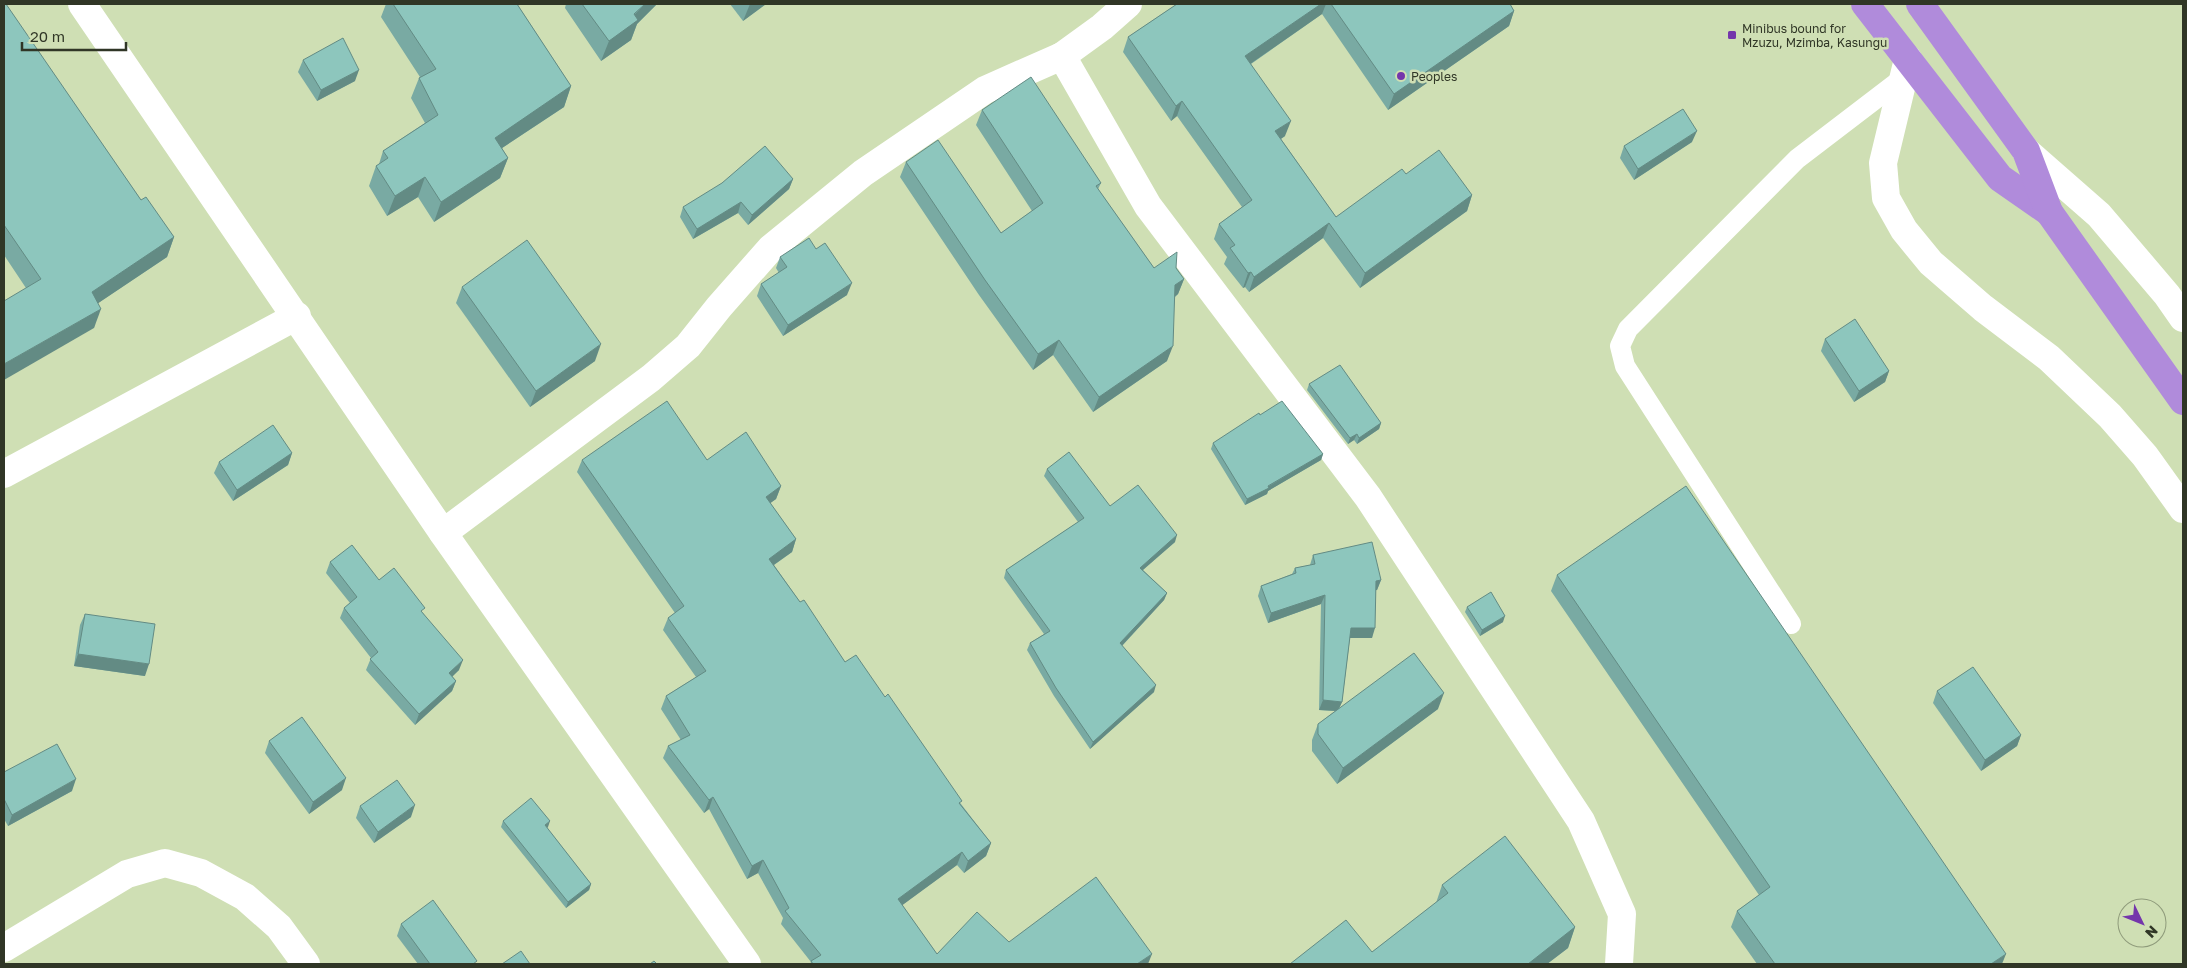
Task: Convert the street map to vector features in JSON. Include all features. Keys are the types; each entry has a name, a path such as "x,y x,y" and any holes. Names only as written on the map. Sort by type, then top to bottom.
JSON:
{"highway":[{"path":"1864,4 1905,69 2000,178 2049,212"},
{"path":"1920,4 2026,151 2049,212 2183,401"}],"street":[{"path":"82,4 297,316 443,533 744,963"},
{"path":"443,533 651,378 688,346 719,307 771,248 862,173 985,90 1062,56 1102,27 1128,4"},
{"path":"1062,56 1148,206 1368,497 1581,821 1622,914 1619,964"},
{"path":"1905,69 1883,163 1886,198 1904,230 1931,263 1983,308 2049,358 2110,416 2145,456 2183,509"},
{"path":"2026,151 2099,215 2167,295 2183,318"},
{"path":"4,474 297,316"},
{"path":"4,948 127,874 165,863 200,873 245,897 279,927 306,964"}],"lane":[{"path":"1791,624 1625,366 1620,346 1628,329 1797,160 1905,69"}],"building":[{"path":"4,4 6,4 141,200 146,197 174,237 92,292 101,309 4,364 4,301 41,279 4,225"},
{"path":"393,4 517,4 571,86 495,138 508,158 441,202 425,177 395,196 376,166 388,158 383,151 438,115 419,78 436,69"},
{"path":"582,4 645,4 634,14 638,20 609,41"},
{"path":"1177,4 1321,4 1245,56 1291,121 1275,131 1336,217 1402,169 1406,174 1439,150 1472,195 1365,273 1329,223 1254,277 1251,272 1248,273 1230,248 1235,245 1219,224 1252,200 1182,101 1176,106 1128,37"},
{"name":"Peoples","path":"1331,4 1510,4 1514,11 1394,94"},
{"path":"343,38 359,70 321,90 303,60"},
{"path":"1031,77 1101,183 1096,186 1154,268 1177,252 1176,268 1184,279 1175,285 1173,346 1099,397 1059,340 1038,354 985,280 906,162 938,140 1001,233 1043,203 982,110"},
{"path":"1683,109 1697,131 1638,169 1624,146"},
{"path":"765,146 793,179 752,215 741,202 697,229 683,207 722,183"},
{"path":"809,238 816,249 825,243 852,283 788,325 761,284 787,267 780,257"},
{"path":"527,240 601,344 536,391 462,287"},
{"path":"1855,319 1889,371 1859,391 1825,339"},
{"path":"1340,365 1381,423 1359,438 1357,434 1350,438 1309,384"},
{"path":"667,401 707,460 746,432 781,486 766,497 796,539 769,559 800,602 804,600 845,662 856,655 885,697 888,694 962,801 959,803 991,843 968,861 962,852 898,899 937,954 977,912 1009,942 1096,877 1152,954 1137,964 813,964 811,961 821,955 785,911 789,908 763,860 752,866 713,797 709,800 668,746 690,735 666,696 706,671 668,618 684,606 582,460"},
{"path":"1282,401 1323,454 1268,486 1269,488 1247,499 1213,443 1259,413 1260,415"},
{"path":"273,425 292,453 237,490 219,462"},
{"path":"1069,452 1110,506 1138,485 1177,535 1140,568 1167,593 1120,643 1156,685 1093,742 1056,688 1030,643 1050,631 1006,570 1084,518 1047,469"},
{"path":"1686,486 2006,954 1991,964 1775,964 1737,911 1770,887 1557,575"},
{"path":"1372,542 1381,580 1376,581 1375,628 1351,628 1342,702 1323,700 1325,595 1271,613 1261,586 1296,573 1295,568 1315,564 1313,555"},
{"path":"352,545 379,580 394,568 425,608 421,611 463,660 449,673 456,681 419,714 370,659 378,652 344,608 357,597 330,562"},
{"path":"1491,592 1505,616 1482,630 1467,607"},
{"path":"85,614 155,624 149,664 78,654"},
{"path":"1414,653 1444,693 1343,768 1318,734 1318,724"},
{"path":"1973,667 2021,735 1985,760 1937,691"},
{"path":"302,717 346,778 313,802 269,741"},
{"path":"57,744 76,779 12,815 4,799 4,772"},
{"path":"397,780 415,805 378,832 360,806"},
{"path":"531,798 550,821 545,825 591,884 568,902 503,821"},
{"path":"1505,836 1575,927 1528,964 1290,964 1346,920 1372,952 1448,893 1442,885"},
{"path":"433,900 477,961 473,964 430,964 401,924"},
{"path":"521,951 530,964 502,964"}],"place":[{"name":"Minibus bound for Mzuzu, Mzimba, Kasungu","path":"1732,35"},
{"name":"Peoples","path":"1401,76"}]}
